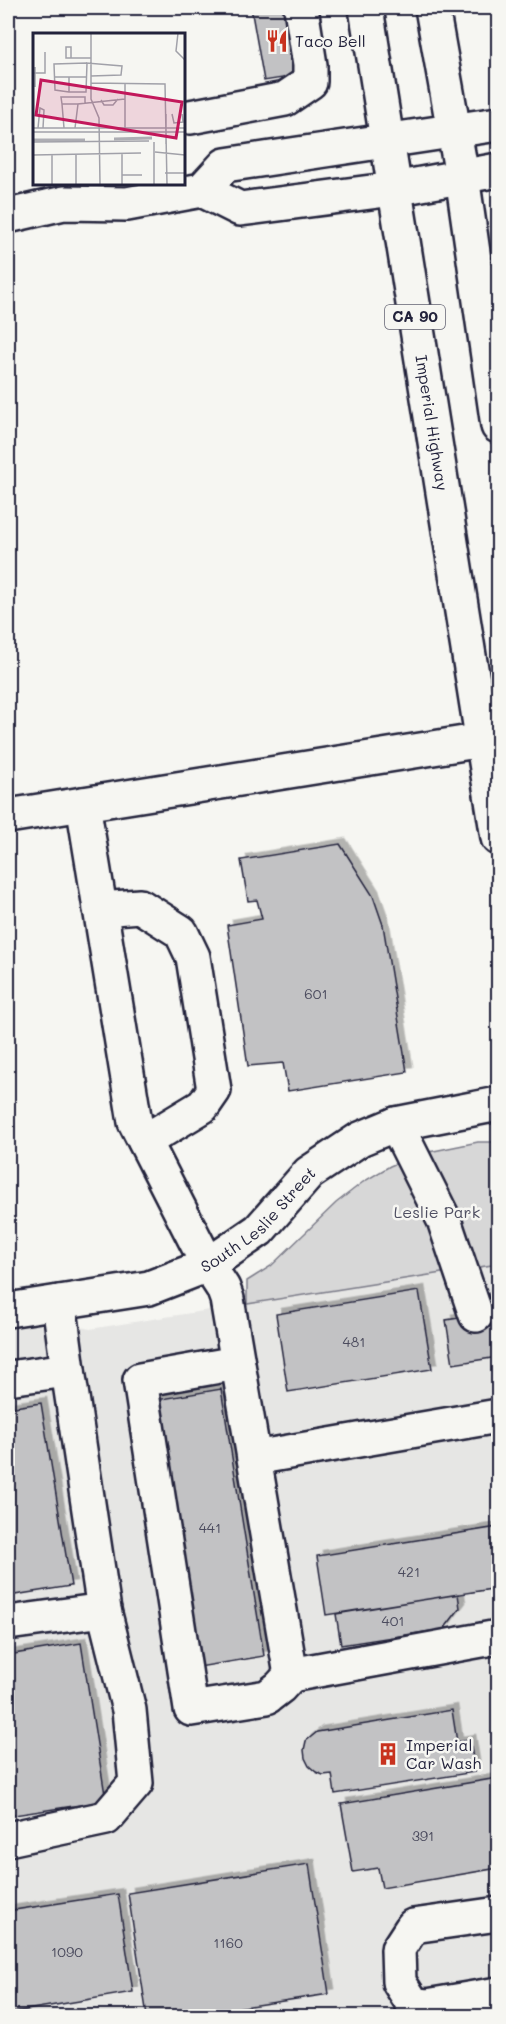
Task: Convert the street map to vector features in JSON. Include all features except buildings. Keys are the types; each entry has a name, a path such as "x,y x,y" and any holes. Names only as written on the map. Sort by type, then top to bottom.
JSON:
{"main road":[{"path":"190,117 285,99 310,82 310,65 301,8"},
{"name":"Imperial Highway","path":"366,8 498,838"},
{"path":"432,8 462,176 498,426"},
{"path":"8,216 64,203 127,204 202,190 225,165 498,124"},
{"path":"202,190 240,209 394,189 498,170"},
{"path":"8,816 483,740"},
{"path":"83,804 135,1122 227,1299 291,1675"},
{"path":"100,909 140,906 181,932 193,957 214,1090 203,1106 145,1141"},
{"name":"South Leslie Street","path":"8,1310 149,1288 208,1265 259,1230 309,1173 360,1139 396,1124 498,1104"},
{"path":"396,1124 444,1220 476,1315"},
{"path":"8,1839 106,1818 136,1783 129,1710 104,1610 59,1302"},
{"path":"237,1363 140,1380 191,1710 267,1697 291,1675 498,1637"},
{"path":"8,1378 68,1370"},
{"path":"254,1458 498,1416"},
{"path":"8,1623 104,1610"},
{"path":"498,1914 413,1926 398,1949 399,1982 412,2004 428,2006 498,1994"}],"shaded area":[{"path":"498,1264 498,2016 8,2016 8,1312 90,1329"}],"green space":[{"name":"Leslie Park","path":"478,1142 493,1142 498,1145 498,1264 247,1304 247,1281 271,1266 336,1203 363,1182 390,1166 419,1154"}],"place":[{"name":"Taco Bell","path":"277,41"},
{"name":"Imperial Car Wash","path":"388,1754"}]}
